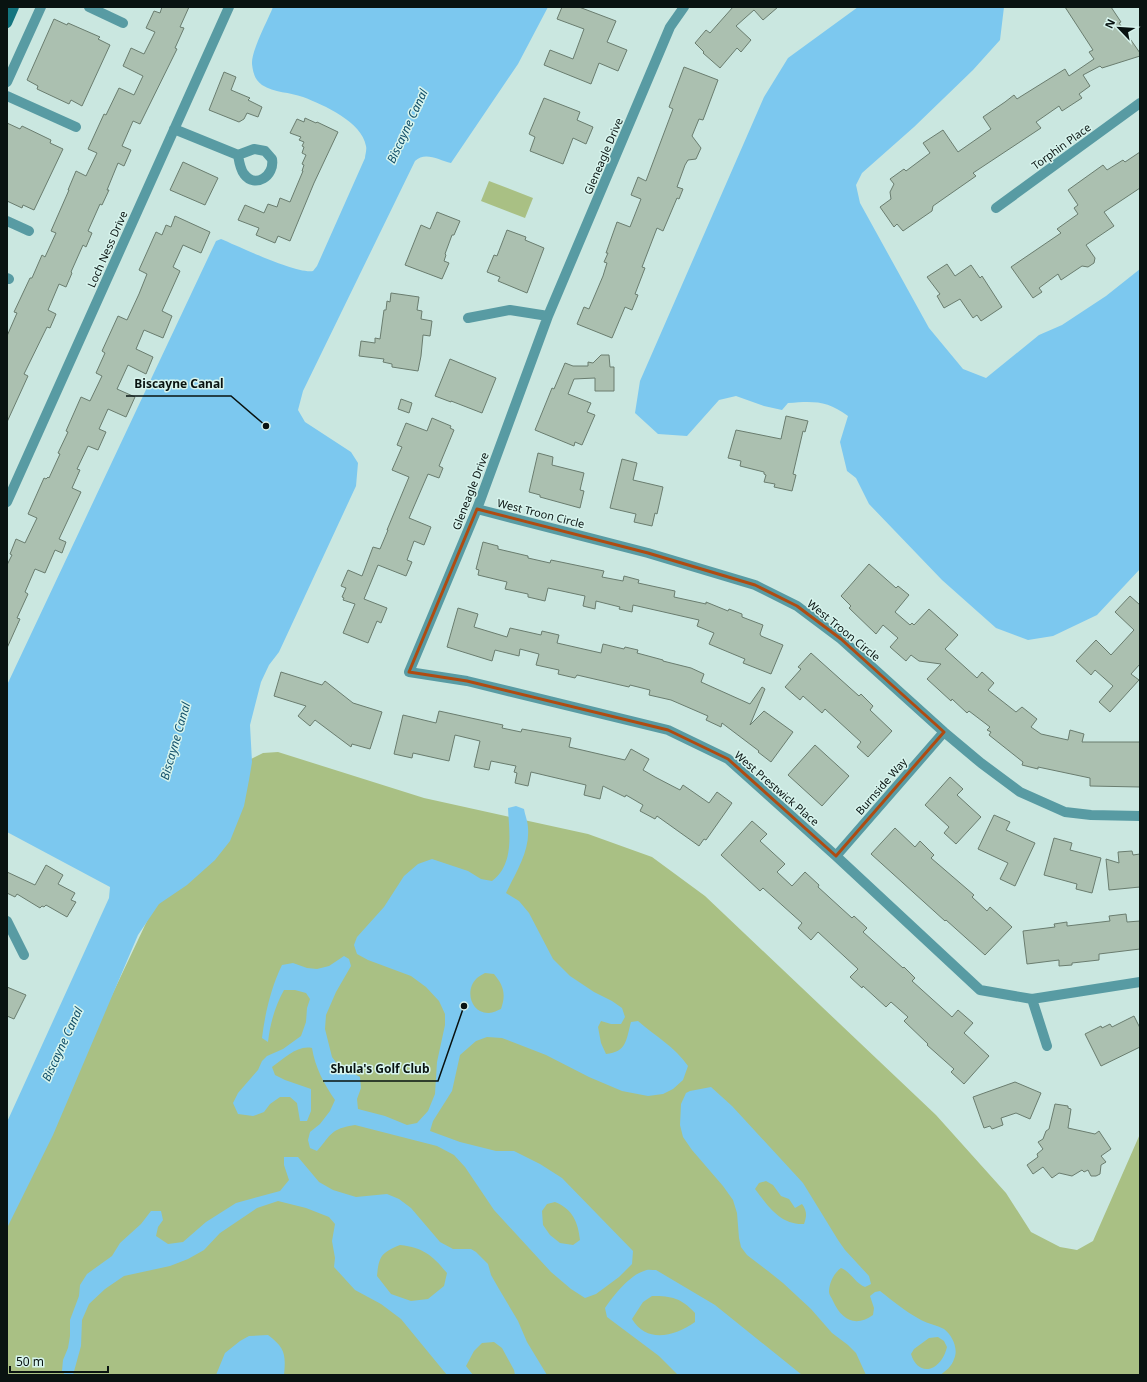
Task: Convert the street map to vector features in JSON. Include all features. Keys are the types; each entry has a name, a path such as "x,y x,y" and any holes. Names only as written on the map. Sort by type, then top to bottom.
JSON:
{"street":[{"path":"7,23 14,7"},
{"path":"7,82 41,7"},
{"path":"89,7 124,23"},
{"name":"Loch Ness Drive","path":"7,502 229,7"},
{"name":"Gleneagle Drive","path":"409,672 477,509 548,316 670,27 684,7"},
{"path":"7,96 76,127"},
{"name":"Torphin Place","path":"996,208 1140,102"},
{"path":"174,129 238,155"},
{"path":"7,221 30,231"},
{"path":"468,318 510,310 548,316"},
{"name":"West Troon Circle","path":"477,509 648,553 755,585 797,606 841,639 980,763 1020,792 1065,812 1091,816 1140,816"},
{"name":"West Prestwick Place","path":"409,672 467,681 668,730 728,759 836,856 980,990 1032,999 1140,982"},
{"name":"Burnside Way","path":"836,856 944,732"},
{"path":"7,921 24,955"},
{"path":"1032,999 1047,1046"}],"highlighted area":[{"path":"477,509 648,553 755,585 797,606 841,639 944,732 836,856 728,759 668,730 467,681 409,672"}],"green space":[{"path":"489,181 533,198 525,218 481,201"},
{"path":"278,752 424,798 588,834 652,857 705,896 936,1115 1006,1193 1031,1232 1060,1247 1077,1250 1093,1241 1140,1134 1140,1375 7,1375 7,1217 164,885 239,765 263,753"}],"water":[{"path":"273,7 548,7 518,64 451,163 428,156 419,158 415,161 303,391 298,410 305,422 351,452 358,463 356,486 279,652 269,665 261,682 250,725 252,762 244,806 230,841 215,860 187,885 159,904 138,935 53,1135 7,1228 7,1122 109,898 110,887 7,832 7,685 216,241 221,239 281,264 305,271 313,271 317,266 365,158 366,148 363,137 350,122 331,110 303,97 267,88 256,79 252,67 252,58"},
{"path":"858,7 1004,7 1000,40 973,70 914,127 862,173 856,185 860,203 929,328 963,369 986,378 1039,335 1062,325 1106,296 1140,269 1140,569 1097,615 1053,636 1028,640 996,628 942,580 869,504 856,478 847,471 840,442 848,416 833,407 820,403 797,402 788,403 782,410 764,406 736,396 719,400 687,436 658,434 635,413 640,381 764,97 788,58"},
{"path":"516,806 524,809 528,826 528,837 522,861 506,893 519,901 529,913 553,959 570,976 622,1008 625,1017 621,1024 611,1024 601,1021 598,1027 601,1043 606,1054 613,1053 622,1048 631,1022 638,1021 671,1047 688,1066 683,1080 673,1089 663,1094 648,1096 622,1091 589,1077 546,1055 502,1038 487,1037 476,1041 460,1055 452,1091 433,1121 430,1131 460,1142 496,1151 514,1151 540,1164 562,1178 633,1251 632,1264 619,1277 596,1294 585,1298 571,1289 551,1272 494,1210 465,1167 454,1155 437,1146 355,1125 341,1128 332,1133 317,1151 310,1148 308,1140 310,1132 320,1124 330,1111 335,1100 320,1075 312,1048 301,1048 296,1050 272,1067 275,1075 311,1089 311,1111 307,1121 300,1121 297,1103 290,1097 280,1097 270,1104 264,1112 253,1116 238,1114 233,1103 238,1093 258,1070 262,1061 267,1056 283,1049 301,1036 306,1022 307,1008 310,999 306,993 295,990 284,990 273,1015 268,1042 262,1038 269,1001 282,965 293,963 307,968 317,969 329,966 344,956 349,959 351,966 336,992 326,1015 325,1029 332,1057 338,1065 360,1077 361,1088 357,1099 358,1109 385,1116 407,1125 417,1123 428,1111 435,1094 437,1062 445,1025 445,1014 439,1001 426,987 411,976 368,960 357,954 354,945 357,937 384,907 404,876 418,864 432,859 468,871 481,879 492,881 504,866 507,857 509,847 508,808","holes":["485,973 494,974 502,987 504,995 501,1009 491,1013 478,1010 474,1006 470,995 473,983 478,977","555,1202 566,1208 576,1221 580,1240 573,1245 560,1243 550,1235 543,1225 542,1211 547,1204"]},
{"path":"711,1087 732,1106 803,1183 845,1250 869,1276 871,1284 865,1287 858,1283 848,1272 841,1268 834,1275 829,1292 840,1313 849,1320 860,1321 866,1319 873,1315 874,1308 870,1296 875,1292 880,1291 910,1314 944,1329 950,1335 954,1342 956,1351 952,1364 947,1370 940,1375 866,1375 856,1353 832,1333 811,1309 783,1283 747,1255 741,1247 737,1213 733,1200 683,1137 680,1125 681,1104 686,1093","holes":["766,1181 773,1185 781,1196 789,1199 795,1208 802,1204 806,1214 804,1224 781,1218 770,1208 755,1189 759,1183","938,1337 944,1341 947,1347 943,1358 938,1364 929,1369 920,1367 913,1360 911,1354 914,1349 929,1338"]},
{"path":"284,1157 298,1157 319,1182 333,1190 356,1197 387,1194 399,1199 411,1208 440,1242 453,1249 471,1249 476,1252 488,1264 491,1275 518,1321 527,1342 547,1375 515,1375 514,1370 502,1348 494,1342 482,1343 474,1351 466,1366 473,1375 447,1375 401,1319 381,1304 355,1290 334,1267 335,1258 332,1241 335,1224 329,1217 306,1208 278,1201 257,1208 220,1233 204,1250 188,1259 170,1266 124,1276 105,1289 89,1304 82,1320 81,1346 73,1375 65,1375 62,1371 63,1360 68,1348 70,1320 79,1296 80,1285 87,1274 112,1256 120,1243 141,1224 151,1211 161,1211 163,1220 158,1227 156,1236 168,1244 183,1242 206,1222 236,1203 280,1191 289,1180 284,1165","holes":["400,1245 408,1246 427,1253 437,1261 447,1273 444,1286 428,1299 411,1301 391,1294 377,1276 380,1260 385,1253"]},
{"path":"647,1270 656,1270 715,1305 802,1375 678,1375 659,1356 607,1317 605,1308 622,1286 633,1277","holes":["652,1296 671,1297 681,1301 695,1313 695,1322 679,1331 662,1335 653,1335 638,1327 632,1319 643,1302"]},
{"path":"268,1335 278,1344 283,1352 285,1362 284,1375 216,1375 225,1353 240,1341 249,1336"}],"building":[{"path":"162,7 189,7 180,27 184,28 175,48 177,49 140,124 133,121 122,146 131,150 124,166 118,163 107,190 109,190 102,205 100,204 88,231 92,233 86,247 83,245 66,287 59,284 48,310 56,314 50,328 47,327 24,374 28,376 7,422 7,336 17,313 14,312 42,255 45,257 56,233 51,231 76,171 86,176 97,153 88,149 104,114 106,115 119,88 134,95 143,76 123,66 131,48 144,54 155,32 146,28 154,11 160,13"},
{"path":"562,7 579,7 616,21 607,42 627,50 618,71 599,63 591,84 544,65 550,50 573,59 584,29 557,19"},
{"path":"733,7 778,7 763,20 754,10 736,26 751,40 741,52 737,48 720,68 703,53 704,52 695,43 706,30 710,33"},
{"path":"1065,7 1111,7 1121,22 1119,23 1140,53 1140,56 1102,68 1100,66 1083,75 1090,86 1079,94 1082,98 1062,111 1059,106 1036,122 1041,128 973,173 976,176 933,206 932,211 903,231 897,224 894,227 880,207 891,199 890,192 894,184 890,179 904,169 906,171 930,153 923,143 943,130 958,152 991,129 983,117 1014,95 1017,99 1065,69 1069,76 1094,59 1089,52 1093,50"},
{"path":"54,19 67,25 68,23 100,37 98,39 110,45 82,106 71,100 69,104 37,89 38,86 27,80"},
{"path":"684,67 718,80 703,120 699,119 692,136 701,148 696,159 688,160 685,165 677,187 683,189 679,199 677,198 663,231 657,228 642,267 645,268 635,294 638,295 632,310 625,307 612,338 577,324 584,307 589,309 603,276 607,263 604,262 608,253 606,253 617,222 630,227 641,199 631,195 638,177 646,181 673,109 669,107"},
{"path":"224,72 236,77 231,90 250,98 248,100 262,107 258,117 247,113 244,119 239,122 209,110"},
{"path":"544,98 580,112 577,120 593,127 586,144 573,138 563,164 530,151 535,137 529,134"},
{"path":"305,118 338,132 314,183 290,241 278,236 275,243 256,235 259,228 238,220 245,205 264,213 268,204 277,207 280,198 290,202 303,171 304,165 302,164 306,155 302,153 304,147 302,146 304,142 299,140 301,137 290,133 297,119 304,122"},
{"path":"7,123 20,129 22,126 51,140 50,143 63,149 34,210 23,205 22,208 7,201"},
{"path":"1140,152 1140,188 1104,212 1114,226 1086,245 1095,258 1094,263 1088,267 1082,266 1061,280 1058,274 1039,288 1042,292 1033,298 1011,267 1061,233 1057,229 1078,214 1074,208 1078,205 1068,190 1103,165 1107,170 1123,160 1125,162"},
{"path":"183,162 218,178 205,205 170,190"},
{"path":"437,212 460,221 454,235 452,235 445,254 444,261 449,263 442,279 405,265 421,225 430,229"},
{"path":"175,216 210,232 201,253 183,245 173,267 180,271 162,311 172,316 163,338 144,330 136,349 153,357 146,374 128,365 117,389 135,397 126,417 108,409 99,429 106,432 98,450 88,446 77,469 80,470 72,488 81,492 59,539 66,542 62,553 55,550 45,573 35,569 25,592 28,594 17,618 20,619 7,648 7,565 12,555 10,554 16,539 25,543 37,518 28,514 44,478 49,478 60,454 58,453 68,432 66,431 81,397 90,401 102,376 96,373 105,353 102,351 118,316 127,320 139,294 147,274 139,270 156,232 162,235 166,225 171,227"},
{"path":"507,230 526,237 525,240 544,248 527,293 498,281 500,277 487,272 494,255 497,256"},
{"path":"947,264 955,276 971,265 980,278 982,276 1002,307 981,321 977,315 973,318 960,299 944,308 937,296 940,294 927,277"},
{"path":"391,293 419,297 417,310 422,311 421,319 432,321 430,336 423,335 418,371 392,367 392,364 383,362 384,359 359,356 361,341 375,343 375,338 380,339 384,310 386,310 387,301 390,302"},
{"path":"601,355 609,355 610,367 614,367 614,391 595,391 595,378 574,379 568,394 591,403 587,412 595,415 582,445 575,442 574,446 535,430 552,388 554,389 565,363 573,366 588,366 588,362 593,363"},
{"path":"450,359 496,378 482,413 435,396"},
{"path":"401,399 412,403 409,413 398,409"},
{"path":"786,416 808,421 805,432 803,431 793,474 796,475 792,491 774,487 775,484 764,482 766,475 764,472 740,466 741,461 728,458 736,430 781,439"},
{"path":"432,418 451,426 450,428 454,430 439,466 443,468 439,478 428,474 409,518 431,527 424,545 414,541 407,560 412,562 406,576 378,565 364,599 387,608 381,623 377,621 368,643 343,633 355,604 343,600 344,598 342,597 346,588 341,586 348,570 362,576 373,547 380,549 388,530 409,477 392,470 402,447 397,445 406,423 427,431"},
{"path":"538,453 553,457 552,465 584,473 580,490 584,491 580,508 540,497 540,495 529,492"},
{"path":"622,459 637,463 633,480 663,487 657,514 655,513 652,526 634,522 636,514 610,508"},
{"path":"483,542 498,546 498,549 528,556 528,558 550,563 551,560 604,571 602,577 623,581 624,576 639,580 638,583 675,591 674,597 706,604 706,602 728,611 729,609 742,614 742,617 763,625 760,634 761,636 783,645 771,674 743,663 745,659 709,644 714,633 697,626 699,620 633,605 632,612 619,609 620,607 596,601 595,609 583,606 585,596 548,588 545,601 528,597 528,594 505,589 507,582 478,575 479,570 476,569"},
{"path":"869,564 896,588 898,586 909,595 895,612 910,625 912,623 914,625 929,609 958,635 945,649 977,678 982,672 994,683 988,690 1016,712 1022,707 1037,719 1031,727 1041,734 1068,740 1070,730 1084,734 1082,742 1140,742 1140,787 1090,786 1090,778 1022,765 1023,762 989,735 991,732 987,730 990,727 969,711 967,713 952,699 951,701 927,679 941,664 919,661 911,655 906,661 890,647 898,638 883,625 876,634 849,608 851,606 841,596"},
{"path":"1130,596 1140,605 1140,664 1131,674 1139,680 1110,712 1099,702 1113,686 1095,670 1091,675 1076,661 1096,640 1111,655 1134,630 1115,612"},
{"path":"458,608 478,614 474,627 507,637 510,628 541,635 542,631 559,635 557,643 601,653 603,644 624,649 625,647 638,650 637,653 691,668 704,674 701,682 750,704 762,687 765,689 750,725 764,711 793,732 771,762 722,723 721,727 706,720 708,716 671,700 649,695 650,690 630,685 629,687 577,675 575,678 558,674 559,670 536,665 539,654 520,649 519,656 495,650 492,661 447,647"},
{"path":"811,653 859,696 861,694 873,706 870,710 892,731 868,757 857,747 861,742 825,709 822,713 803,696 800,700 785,687 801,669 798,667"},
{"path":"281,672 322,685 325,681 353,703 382,712 370,749 352,744 351,747 315,720 310,726 298,716 306,706 274,696"},
{"path":"439,711 503,725 502,728 521,732 522,729 571,738 569,747 625,760 631,749 649,759 643,770 655,777 680,790 683,785 709,803 717,792 732,803 706,840 704,839 699,846 657,816 655,819 640,811 643,805 626,795 625,797 603,786 600,799 584,795 586,785 531,772 528,786 515,783 517,773 514,772 516,766 491,761 489,770 474,767 480,741 455,735 449,761 413,753 412,758 394,754 403,715 436,723"},
{"path":"815,745 849,776 822,806 788,775"},
{"path":"950,777 963,789 957,795 981,817 956,844 944,833 949,827 925,805"},
{"path":"994,815 1010,822 1006,830 1035,843 1015,886 1000,879 1008,863 978,849"},
{"path":"752,821 767,834 760,841 785,864 777,872 792,886 805,872 819,885 818,887 852,918 854,916 867,928 863,932 903,968 904,967 915,978 912,981 952,1017 958,1010 973,1023 964,1033 989,1056 964,1084 951,1072 954,1069 927,1045 928,1044 904,1021 908,1017 891,1002 886,1007 863,986 862,988 850,977 858,969 818,932 811,940 798,928 802,923 763,888 760,891 721,855"},
{"path":"895,828 915,847 920,841 934,855 931,858 974,895 972,897 987,911 990,907 1012,927 985,955 871,854"},
{"path":"1054,838 1072,843 1070,850 1101,858 1092,893 1076,889 1077,884 1044,875"},
{"path":"1132,851 1133,855 1140,854 1140,887 1109,890 1106,859 1119,863 1118,852"},
{"path":"46,865 63,875 58,884 75,893 71,900 76,902 67,917 46,905 40,908 17,894 15,897 7,893 7,872 35,885"},
{"path":"1126,914 1127,922 1140,921 1140,949 1099,954 1099,960 1072,963 1072,965 1059,966 1059,960 1027,964 1023,931 1055,927 1054,924 1067,922 1067,926 1110,921 1109,916"},
{"path":"7,987 26,995 14,1019 7,1016"},
{"path":"1134,1016 1140,1028 1140,1047 1101,1066 1085,1034 1101,1026 1102,1028 1110,1024 1112,1027"},
{"path":"1015,1082 1041,1093 1030,1119 1016,1113 1001,1118 1003,1125 992,1129 990,1126 984,1128 973,1097"},
{"path":"1055,1104 1068,1106 1068,1108 1071,1109 1068,1128 1095,1134 1099,1131 1111,1149 1101,1156 1106,1162 1101,1165 1100,1174 1091,1176 1088,1170 1084,1172 1082,1170 1072,1176 1059,1173 1052,1178 1043,1167 1033,1174 1027,1165 1038,1157 1037,1154 1043,1149 1038,1142 1043,1139 1046,1131 1049,1129"}],"place":[{"name":"Biscayne Canal","path":"266,426"},
{"name":"Shula's Golf Club","path":"464,1006"}]}
